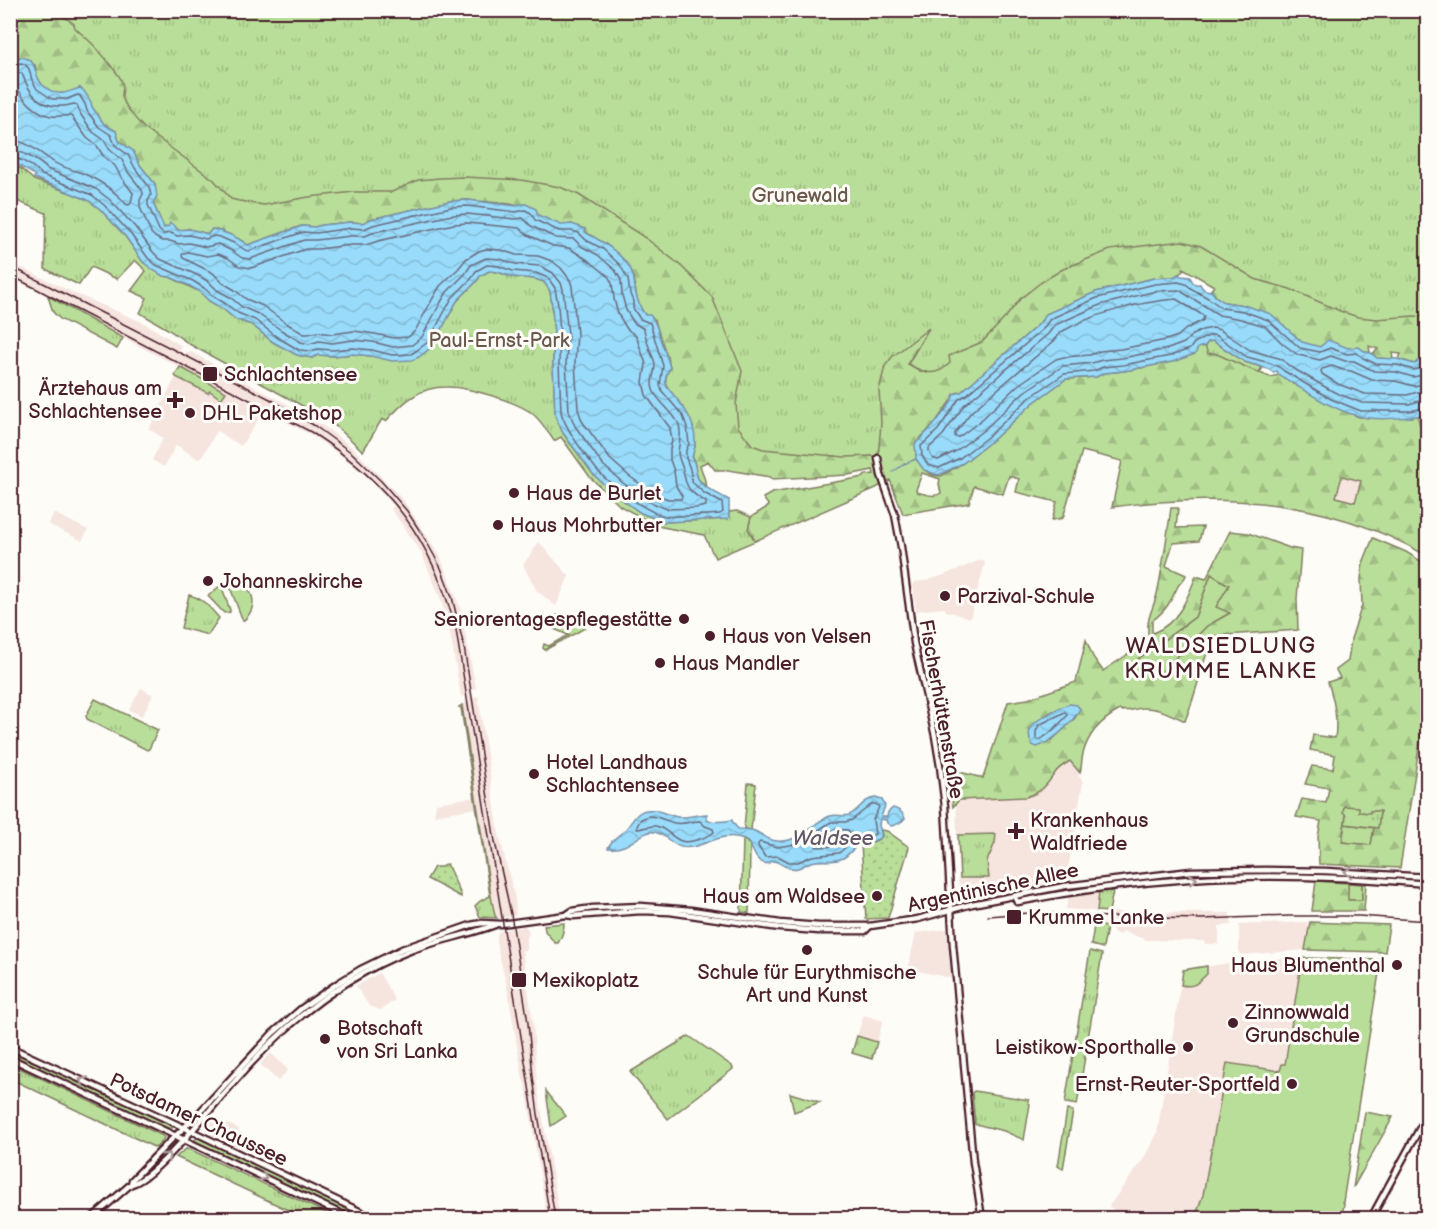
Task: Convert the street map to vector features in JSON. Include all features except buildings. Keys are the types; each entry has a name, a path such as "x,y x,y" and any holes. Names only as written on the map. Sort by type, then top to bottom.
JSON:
{"main road":[{"name":"Fischerhüttenstraße","path":"878,458 881,475 895,515 914,643 936,744 945,806 957,987 973,1162 982,1218"},
{"name":"Argentinische Allee","path":"566,915 572,911 593,908 641,906 691,910 780,923 870,926 912,920 972,904 1069,885 1191,871 1326,871 1428,877"},
{"name":"Argentinische Allee","path":"1014,896 1017,902 1107,886 1191,879 1296,877 1428,884"},
{"name":"Argentinische Allee","path":"498,924 566,915 641,911 670,912 780,928 819,931 865,931 870,926"},
{"path":"131,1184 132,1180 197,1115 272,1034 331,987 378,960 414,944 471,925 498,924"},
{"path":"92,1218 131,1184 150,1172 184,1140 272,1042 332,992 377,966 412,950 498,924"},
{"name":"Potsdamer Chaussee","path":"10,1047 374,1218"},
{"name":"Potsdamer Chaussee","path":"10,1058 350,1218"},
{"path":"1371,1218 1428,1113"}],"shaded area":[{"path":"10,262 144,323 180,345 180,352 185,354 191,352 294,408 353,448 404,501 440,556 460,607 476,688 472,690 473,698 478,696 499,834 515,899 516,915 501,918 495,916 462,705 467,702 466,695 461,697 451,638 441,600 421,552 391,509 394,506 365,475 311,435 212,383 264,411 241,446 217,431 200,460 176,445 164,467 152,460 163,438 149,429 175,375 180,367 194,374 11,278"},
{"path":"1342,476 1361,481 1356,502 1336,497"},
{"path":"54,513 88,530 82,541 48,524"},
{"path":"539,542 569,576 556,606 537,591 523,565"},
{"name":"Parzival-Schule","path":"981,560 985,563 970,618 946,611 945,608 916,611 914,582 929,580"},
{"path":"141,688 153,695 142,716 129,710"},
{"name":"Krankenhaus Waldfriede","path":"1070,760 1080,773 1078,775 1083,782 1066,880 973,898 962,897 959,893 956,804 959,800 1026,797 1053,779 1055,772"},
{"path":"475,797 477,808 434,815 436,803"},
{"path":"1100,891 1097,911 1066,909 1068,898 1071,895"},
{"path":"1106,912 1230,913 1231,925 1219,926 1219,944 1205,944 1204,941 1147,940 1122,931 1121,935 1114,933 1111,928 1104,926"},
{"path":"1310,922 1305,950 1243,955 1239,953 1239,925"},
{"path":"525,926 529,934 526,938 526,950 522,950 533,1023 537,1084 560,1218 547,1218 526,1087 496,941 499,931"},
{"path":"947,929 951,978 908,969 916,933"},
{"path":"1302,958 1284,1064 1280,1072 1227,1064 1203,1195 1197,1212 1194,1214 1195,1218 1124,1218 1109,1206 1142,1161 1157,1134 1183,970 1237,962"},
{"path":"379,973 395,1000 381,1010 369,1006 356,986"},
{"path":"864,1015 883,1021 877,1042 857,1036"},
{"path":"271,1053 288,1070 278,1081 260,1064"},
{"path":"213,1117 239,1129 238,1131 245,1135 239,1149 207,1131 206,1127"}],"green space":[{"name":"Grunewald","path":"11,10 1427,11 1428,359 1414,364 1399,359 1401,354 1392,353 1393,359 1377,358 1372,354 1378,349 1369,346 1370,352 1366,353 1328,341 1320,347 1302,343 1292,333 1244,305 1224,302 1210,291 1214,286 1183,268 1183,271 1174,277 1154,278 1096,292 1046,314 1039,324 961,392 956,393 933,426 919,439 916,459 929,473 941,476 963,463 994,439 1033,403 1066,379 1096,377 1104,373 1172,362 1195,354 1197,348 1205,346 1208,342 1245,362 1263,367 1260,373 1270,377 1279,375 1328,404 1359,417 1417,415 1420,425 1427,421 1427,556 1391,537 1353,523 1314,512 1274,505 1193,500 1112,507 1122,461 1082,451 1063,518 1052,520 1057,502 1016,492 1019,479 1009,476 1003,494 974,486 969,503 903,514 890,480 755,541 748,529 751,517 769,506 763,498 772,493 864,477 874,474 873,470 848,475 771,479 728,470 715,470 708,461 700,465 707,487 698,479 695,467 692,453 695,447 693,427 665,383 670,368 655,320 645,315 638,305 634,277 607,245 572,224 561,226 517,206 467,200 450,201 371,219 363,223 301,226 248,245 231,235 212,229 208,234 189,229 178,230 174,225 164,228 153,203 155,184 140,165 133,151 119,141 116,131 104,124 80,88 67,93 55,94 42,85 37,77 35,65 20,57 11,61","holes":["930,327 927,373 908,363","922,473 940,479 941,493 926,495 916,490","1342,476 1361,481 1355,502 1336,497"]},
{"name":"Grunewald","path":"57,11 1427,11 1427,317 1377,319 1358,317 1290,289 1255,279 1201,246 1182,241 1110,250 1063,269 1040,283 1020,299 982,342 949,356 950,363 939,371 924,372 908,364 929,328 892,357 885,366 879,390 881,423 878,458 763,449 752,445 738,427 736,404 742,371 712,297 680,265 647,239 579,195 560,187 521,180 464,177 418,180 392,192 354,192 264,205 231,199 214,180 141,125 123,100 123,84 117,74 90,41 75,28 74,24"},
{"name":"Paul-Ernst-Park","path":"10,168 20,168 34,180 88,200 100,209 125,236 143,262 163,276 170,277 200,292 235,319 252,325 273,342 297,355 312,358 318,355 371,356 444,325 457,301 480,276 489,271 544,282 550,291 552,306 555,413 563,433 593,474 614,494 641,513 664,522 728,519 729,512 737,511 751,517 748,529 755,541 715,558 704,535 657,526 620,506 590,477 561,437 554,441 540,421 527,410 479,392 446,387 429,389 410,398 386,421 382,419 363,451 337,427 310,410 191,345 140,313 147,298 131,291 146,271 135,260 117,279 91,267 79,285 45,269 46,213 19,202 11,190"},
{"path":"48,296 123,338 117,349 60,319 53,312"},
{"path":"1213,341 1245,362 1262,367 1259,373 1214,353 1208,354 1205,346 1208,342"},
{"path":"180,367 226,392 221,399 210,391 208,393 176,377"},
{"path":"1171,508 1178,508 1176,528 1203,527 1199,541 1173,543 1166,566 1186,575 1168,605 1152,621 1153,633 1162,629 1175,617 1185,602 1196,576 1206,579 1230,531 1248,533 1301,550 1297,599 1298,630 1212,636 1185,721 1154,709 1120,710 1107,718 1092,733 1085,746 1080,773 1070,761 1058,769 1043,788 1026,797 959,800 953,807 948,769 983,778 1008,702 1028,699 1076,682 1086,640 1093,657 1103,671 1149,640 1148,621 1157,594","holes":["1211,574 1229,585 1216,607 1230,613 1207,626 1159,675 1134,662 1195,617","1079,710 1075,718 1051,741 1030,740 1030,729 1043,717 1053,711"]},
{"path":"1373,538 1406,552 1427,565 1427,697 1400,868 1319,864 1318,837 1321,821 1296,817 1302,799 1326,803 1329,788 1305,784 1312,766 1333,769 1335,755 1310,750 1313,735 1335,738 1335,710 1328,682 1340,678 1336,670 1348,661 1351,639 1362,605 1363,563","holes":["1359,812 1380,812 1378,827 1374,828 1371,845 1342,842 1346,815"]},
{"path":"1211,574 1229,585 1230,613 1207,626 1159,675 1134,662 1195,617"},
{"path":"228,582 243,585 252,595 252,608 243,621"},
{"path":"221,585 230,612 224,613 208,596"},
{"path":"189,595 202,601 219,618 208,635 181,628"},
{"path":"557,615 585,628 545,650 544,644 549,646 568,635 552,628"},
{"path":"95,699 158,730 149,749 87,719 86,716"},
{"path":"462,705 491,896 497,918 480,917 475,906 490,896 461,708 459,707"},
{"path":"748,783 756,784 751,830 744,829"},
{"path":"1344,806 1359,807 1359,812 1380,811 1378,828 1345,824"},
{"path":"1345,824 1374,828 1371,845 1342,842"},
{"path":"881,830 887,831 909,847 888,918 866,919 861,844 878,840 882,836"},
{"path":"996,834 995,843 987,861 989,878 960,878 958,835"},
{"path":"743,839 750,845 749,913 741,912"},
{"path":"447,864 461,897 427,879 434,867"},
{"path":"1224,872 1302,872 1396,877 1396,879 1302,874 1224,875"},
{"path":"1316,881 1348,883 1348,900 1362,900 1362,884 1366,884 1364,911 1312,911"},
{"path":"1348,883 1362,884 1362,900 1347,900"},
{"path":"1113,891 1109,912 1097,911 1099,892"},
{"path":"1310,922 1389,925 1385,952 1305,950"},
{"path":"564,923 561,938 558,943 555,943 545,931 544,925"},
{"path":"1094,926 1107,927 1103,948 1091,945"},
{"path":"1090,951 1102,954 1077,1105 1065,1103"},
{"name":"Ernst-Reuter-Sportfeld","path":"1302,958 1381,960 1342,1218 1195,1218 1194,1213 1197,1212 1203,1195 1227,1063 1280,1071 1282,1064 1285,1064"},
{"path":"1207,966 1207,974 1198,982 1190,986 1181,985 1183,970"},
{"path":"689,1036 732,1066 733,1069 668,1119 630,1072"},
{"path":"857,1036 877,1042 872,1059 852,1053"},
{"path":"10,1048 174,1126 168,1131 11,1056"},
{"path":"11,1064 161,1135 164,1137 163,1140 156,1148 11,1079"},
{"path":"546,1091 566,1116 551,1126"},
{"path":"974,1091 1029,1100 1024,1140 1004,1131 975,1124 972,1093"},
{"path":"790,1093 820,1102 794,1112"},
{"path":"1067,1110 1073,1111 1063,1169 1058,1166"},
{"path":"1365,1112 1393,1117 1353,1188"},
{"path":"198,1137 369,1218 354,1218 193,1142"},
{"path":"186,1149 337,1218 305,1218 176,1157"}],"water":[{"name":"Schlachtensee","path":"21,57 32,62 41,83 52,91 64,93 80,88 84,91 104,124 116,131 119,141 133,151 140,165 155,184 157,196 153,203 164,228 170,223 178,230 189,229 208,234 212,229 231,235 248,245 302,226 363,223 371,219 450,201 467,200 517,206 526,204 536,209 538,215 561,225 572,224 585,229 585,232 618,254 631,270 639,305 645,315 650,315 655,322 670,368 666,378 667,387 691,420 695,435 692,458 697,476 706,487 729,500 728,519 664,522 641,513 614,494 593,474 563,433 555,413 552,306 550,291 544,282 489,271 480,276 457,301 433,346 412,360 392,361 353,354 318,355 312,358 297,355 273,342 252,325 235,319 190,286 153,270 143,262 125,236 100,209 88,200 34,178 35,175 11,161 11,61"},
{"path":"1179,274 1190,277 1194,283 1200,284 1205,290 1212,291 1224,302 1244,305 1271,314 1302,342 1320,347 1328,340 1348,348 1359,347 1377,358 1397,359 1414,364 1427,359 1427,414 1383,419 1365,418 1347,413 1307,392 1279,375 1277,371 1274,373 1245,362 1213,341 1198,348 1195,354 1172,362 1104,373 1096,377 1066,379 1033,403 994,439 963,463 938,475 924,470 916,459 915,444 933,426 950,404 954,394 961,392 1039,324 1046,314 1096,292"},
{"path":"1070,704 1077,705 1080,709 1067,726 1043,745 1037,747 1032,745 1029,733 1033,724 1056,709"},
{"name":"Waldsee","path":"875,798 882,800 885,806 881,817 887,817 888,812 893,808 900,811 905,818 899,824 891,826 886,820 880,819 882,836 857,846 843,858 811,862 796,868 775,861 767,864 760,861 747,841 736,837 720,838 696,846 681,847 658,833 649,832 629,844 608,848 639,813 649,810 679,817 707,814 709,821 732,820 738,829 748,829 766,838 785,841 799,836 830,816 849,815 867,801"}],"waterway":[{"path":"893,472 916,459"}],"tram line":[{"path":"10,266 270,399 315,426 352,453 382,482 407,511 425,539 441,568 452,597 464,647 495,842 511,914 528,1023 538,1114 555,1218"}],"railway":[{"path":"10,275 311,432 364,472 404,516 420,541 446,597 456,630 550,1218"},
{"path":"988,916 1043,912 1073,916 1201,919 1359,916 1428,921"}],"place":[{"name":"Schlachtensee","path":"210,374"},
{"name":"Ärztehaus am Schlachtensee","path":"175,400"},
{"name":"DHL Paketshop","path":"190,413"},
{"name":"Haus de Burlet","path":"514,493"},
{"name":"Haus Mohrbutter","path":"498,525"},
{"name":"Johanneskirche","path":"208,581"},
{"name":"Parzival-Schule","path":"945,596"},
{"name":"Seniorentagespflegestätte","path":"684,619"},
{"name":"Haus von Velsen","path":"710,636"},
{"name":"Haus Mandler","path":"660,663"},
{"name":"Hotel Landhaus Schlachtensee","path":"534,774"},
{"name":"Krankenhaus Waldfriede","path":"1016,831"},
{"name":"Haus am Waldsee","path":"877,896"},
{"name":"Krumme Lanke","path":"1014,917"},
{"name":"Schule für Eurythmische Art und Kunst","path":"807,950"},
{"name":"Haus Blumenthal","path":"1397,965"},
{"name":"Mexikoplatz","path":"519,980"},
{"name":"Zinnowwald Grundschule","path":"1233,1023"},
{"name":"Botschaft von Sri Lanka","path":"325,1039"},
{"name":"Leistikow-Sporthalle","path":"1188,1047"},
{"name":"Ernst-Reuter-Sportfeld","path":"1292,1084"}],"district":[{"name":"WALDSIEDLUNG KRUMME LANKE","path":"1221,658"}]}
